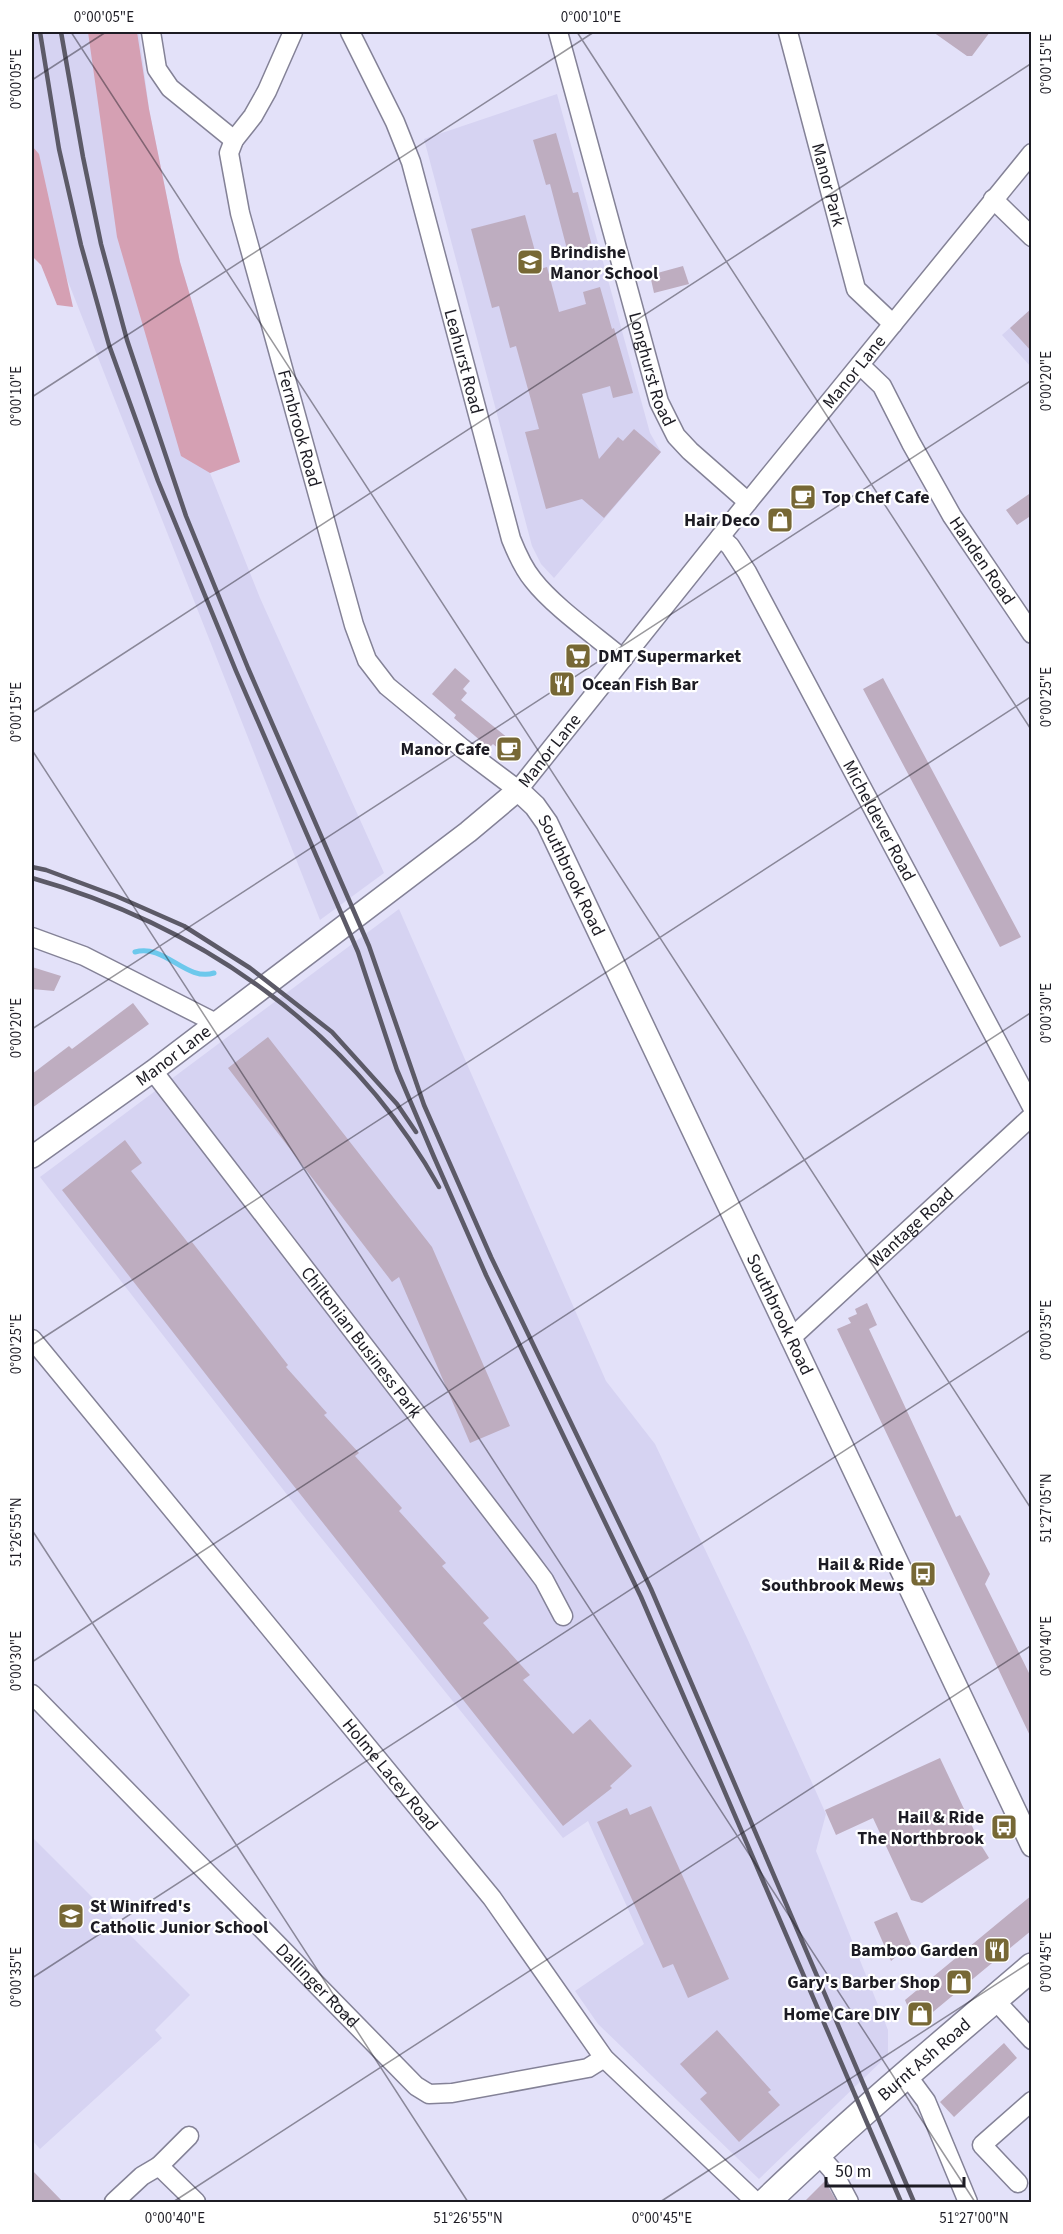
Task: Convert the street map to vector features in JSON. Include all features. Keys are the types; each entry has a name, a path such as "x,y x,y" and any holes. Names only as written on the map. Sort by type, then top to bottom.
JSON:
{"main road":[{"name":"Burnt Ash Road","path":"766,2202 906,2074 1032,1967"}],"street":[{"path":"151,32 157,69 170,88 234,140 253,116 267,91 293,32"},
{"name":"Leahurst Road","path":"350,32 395,122 411,162 508,529 519,561 533,581 551,599 623,659"},
{"name":"Longhurst Road","path":"558,32 659,402 676,436 748,502"},
{"name":"Manor Park","path":"788,32 856,289 893,324"},
{"name":"Fernbrook Road","path":"234,140 230,153 240,213 354,624 367,660 387,686 407,704 518,790"},
{"name":"Manor Lane","path":"32,1157 153,1071 468,832 518,790 748,502 1032,153"},
{"path":"993,199 1032,237"},
{"name":"Handen Road","path":"860,364 882,386 952,516 1032,634"},
{"name":"Micheldever Road","path":"720,537 730,546 747,572 1032,1107"},
{"name":"Southbrook Road","path":"518,790 535,806 547,823 1032,1846"},
{"path":"32,937 84,956 216,1023"},
{"name":"Chiltonian Business Park","path":"153,1071 529,1560 544,1580 563,1616"},
{"name":"Wantage Road","path":"790,1339 1032,1116"},
{"name":"Holme Lacey Road","path":"32,1339 492,1898 604,2058 756,2202"},
{"name":"Dallinger Road","path":"32,1694 416,2086 429,2094 452,2093 588,2068 604,2058"},
{"path":"994,2000 1032,2040"},
{"path":"906,2074 926,2102 968,2202"},
{"path":"1018,2183 982,2145 1032,2101"},
{"path":"114,2202 142,2176 159,2166 189,2136"},
{"path":"817,2153 832,2170 849,2202"},
{"path":"159,2166 196,2202"}],"shaded area":[{"path":"32,32 139,32 149,109 180,262 240,462 210,473 260,598 384,873 320,920 56,251 32,246"},
{"path":"88,32 137,32 149,109 180,262 240,462 210,473 181,456 117,237"},
{"name":"Brindishe Manor School","path":"557,94 650,433 661,452 554,578 541,564 532,546 424,139"},
{"path":"32,146 39,154 73,307 57,305 41,265 32,256"},
{"path":"1031,309 1031,367 1002,335"},
{"path":"399,909 606,1381 655,1444 747,1638 826,1814 816,1851 888,2030 888,2055 759,2179 598,2024 575,1991 644,1944 588,1821 563,1838 306,1519 40,1177"},
{"name":"St Winifred's Catholic Junior School","path":"32,1837 190,1995 155,2030 162,2038 40,2149 32,2140"}],"building":[{"path":"933,32 990,32 972,56 967,56"},
{"path":"556,133 573,193 578,192 592,246 568,253 550,184 546,185 533,140"},
{"path":"525,215 540,269 547,267 559,312 586,304 583,292 600,287 612,329 614,328 633,393 613,398 610,386 582,394 599,459 618,437 623,441 634,429 661,452 604,518 582,499 546,509 525,432 539,429 516,346 510,348 499,306 492,308 471,229"},
{"path":"683,266 689,284 654,293 650,275"},
{"path":"1032,308 1032,352 1010,328"},
{"path":"1032,492 1032,515 1017,525 1006,510"},
{"path":"455,668 470,681 463,689 467,693 461,700 519,747 509,758 493,744 489,748 454,718 456,715 432,694"},
{"path":"883,678 1021,937 1000,947 863,689"},
{"path":"32,967 61,976 54,991 32,989"},
{"path":"133,1003 149,1024 32,1108 32,1074 69,1046 72,1049"},
{"path":"268,1037 432,1247 510,1426 470,1443 399,1277 392,1282 228,1068"},
{"path":"125,1140 142,1163 131,1171 189,1244 192,1242 288,1365 286,1367 327,1413 324,1415 359,1453 355,1456 402,1508 399,1511 446,1563 442,1566 489,1618 483,1623 530,1675 523,1680 573,1734 590,1719 632,1766 610,1786 612,1788 563,1826 62,1190"},
{"path":"867,1303 877,1325 869,1329 956,1517 960,1515 990,1574 985,1584 1032,1679 1032,1740 837,1329 851,1323 848,1318 857,1314 855,1309"},
{"path":"940,1758 989,1858 922,1903 911,1900 873,1818 836,1835 825,1810"},
{"path":"651,1806 729,1979 688,1998 673,1964 663,1968 597,1822 627,1808 630,1815"},
{"path":"1032,1895 1032,1930 916,2026 905,2000"},
{"path":"897,1912 911,1944 891,1961 874,1922"},
{"path":"717,2030 771,2090 768,2092 780,2105 739,2142 700,2099 707,2093 680,2064"},
{"path":"1004,2043 1017,2058 954,2117 940,2102"},
{"path":"32,2170 63,2202 32,2202"},
{"path":"825,2181 837,2202 804,2202"}],"waterway":[{"path":"135,952 156,953 194,972 214,973"}],"railway":[{"path":"40,32 59,149 81,245 109,345 158,481 236,671 358,952 397,1070 434,1157 486,1275 641,1597 901,2202"},
{"path":"61,32 101,244 127,340 186,516 248,668 369,946 424,1105 491,1257 651,1589 914,2202"},
{"path":"32,867 116,896 184,926 250,968 332,1032 397,1104 416,1132"},
{"path":"32,878 95,899 155,924 212,955 266,992 316,1033 362,1079 403,1131 439,1187"}],"place":[{"name":"Brindishe Manor School","path":"530,262"},
{"name":"Top Chef Cafe","path":"803,497"},
{"name":"Hair Deco","path":"780,520"},
{"name":"DMT Supermarket","path":"578,656"},
{"name":"Ocean Fish Bar","path":"562,684"},
{"name":"Manor Cafe","path":"509,749"},
{"name":"Hail & Ride Southbrook Mews","path":"923,1574"},
{"name":"Hail & Ride The Northbrook","path":"1004,1827"},
{"name":"St Winifred's Catholic Junior School","path":"71,1916"},
{"name":"Bamboo Garden","path":"997,1950"},
{"name":"Gary's Barber Shop","path":"959,1982"},
{"name":"Home Care DIY","path":"920,2014"}]}
